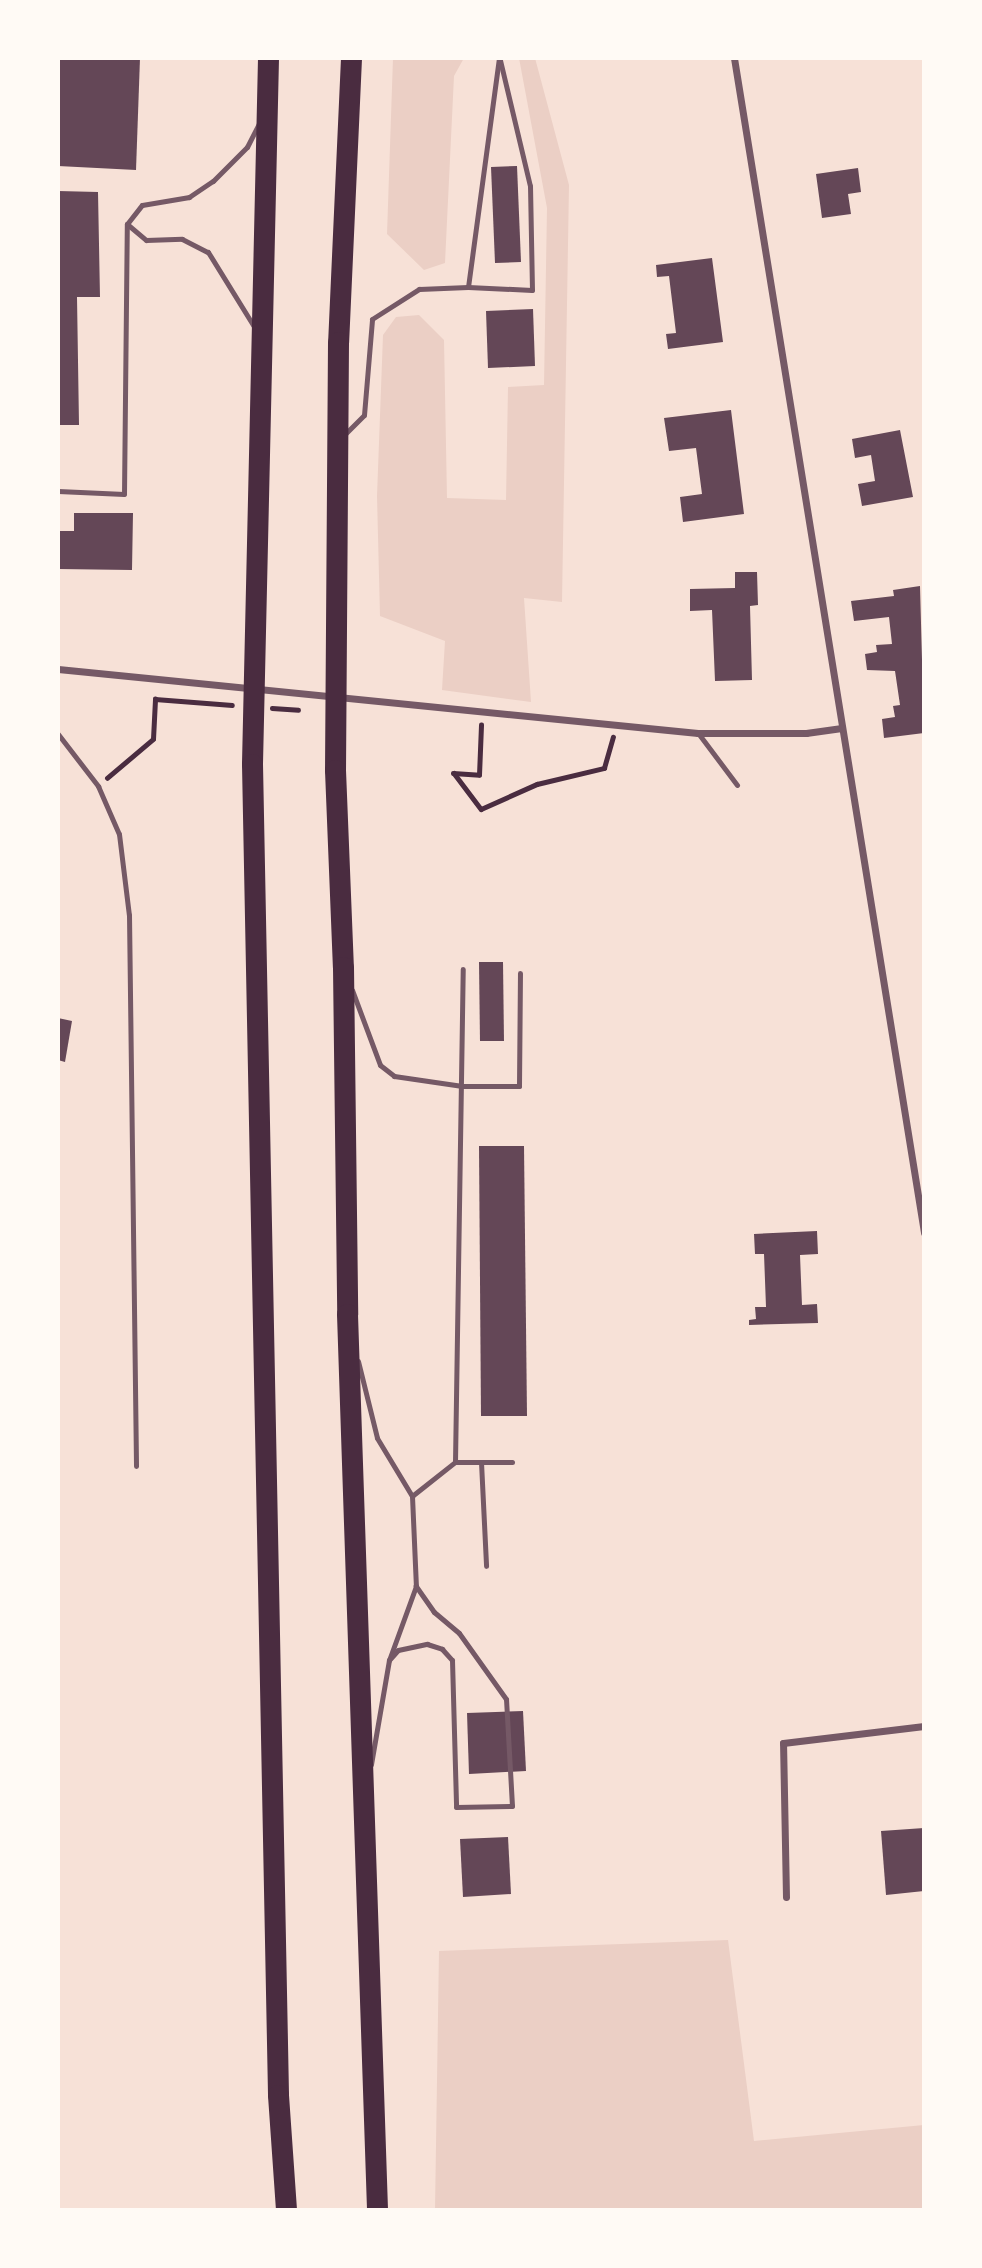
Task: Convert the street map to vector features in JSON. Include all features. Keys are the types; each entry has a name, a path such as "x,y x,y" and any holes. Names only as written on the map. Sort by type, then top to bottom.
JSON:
{"highway":[{"path":"268,58 252,764 278,2095 285,2210"},
{"path":"351,58 337,442 336,677 347,1314 377,2210"}],"street":[{"path":"734,58 924,1233"},
{"path":"58,669 461,706 698,733 806,733 842,728"},
{"path":"786,1897 783,1743 924,1726"}],"lane":[{"path":"337,442 364,415 372,319 419,289 468,287 532,290 530,186 499,58"},
{"path":"468,287 499,58"},
{"path":"58,491 124,494 127,224 142,205 189,197 213,181 247,147 267,106"},
{"path":"127,224 146,240 182,239 208,252 262,339"},
{"path":"698,733 737,785"},
{"path":"58,734 98,786 119,834 129,915 136,1466"},
{"path":"343,967 380,1065 407,1080 461,1086 519,1086 520,973"},
{"path":"455,1462 463,969"},
{"path":"347,1314 377,1438 412,1496 416,1586 389,1660 364,1804"},
{"path":"412,1496 455,1462 512,1462"},
{"path":"481,1462 486,1566"},
{"path":"389,1660 398,1650 427,1644 442,1649 452,1660 456,1807 512,1806 506,1699 459,1633 434,1612 416,1586"}],"path":[{"path":"98,786 153,739 155,699"},
{"path":"481,724 479,775 453,773 481,809 537,784 604,768 617,723"}],"shaded area":[{"path":"393,58 464,58 454,76 445,263 424,270 387,234"},
{"path":"519,58 535,58 569,185 562,602 524,598 531,702 442,690 445,641 380,616 377,496 383,335 396,317 419,315 444,340 447,498 506,500 508,387 544,385 547,208"},
{"path":"728,1940 754,2141 924,2125 924,2210 435,2210 439,1951"}],"building":[{"path":"58,58 140,58 136,170 58,166"},
{"path":"517,166 521,262 495,263 491,167"},
{"path":"858,168 861,192 848,194 851,214 822,218 816,174"},
{"path":"58,191 98,192 100,297 77,297 79,425 58,425"},
{"path":"712,258 723,342 668,349 666,334 676,333 669,276 657,277 656,265"},
{"path":"533,309 535,366 488,368 486,311"},
{"path":"731,410 744,514 683,522 680,497 702,494 696,448 669,451 664,418"},
{"path":"900,430 913,497 862,506 858,484 875,481 871,455 855,458 852,439"},
{"path":"74,513 133,513 132,570 58,569 58,531 74,531"},
{"path":"735,572 757,572 758,605 750,606 752,680 715,681 712,610 690,611 690,589 735,588"},
{"path":"920,586 924,733 884,738 882,719 895,717 893,706 900,705 895,671 867,670 865,654 877,652 876,645 892,644 889,617 854,621 851,601 894,596 893,590"},
{"path":"479,962 503,962 504,1041 480,1041"},
{"path":"58,1018 72,1021 65,1062 58,1060"},
{"path":"479,1146 524,1146 527,1416 481,1416"},
{"path":"817,1231 818,1254 800,1255 802,1305 817,1304 818,1323 749,1325 749,1320 756,1319 755,1307 766,1307 764,1254 755,1254 754,1234"},
{"path":"523,1711 526,1771 469,1774 467,1713"},
{"path":"924,1828 924,1891 886,1895 881,1831"},
{"path":"508,1837 511,1894 463,1897 460,1839"}]}
